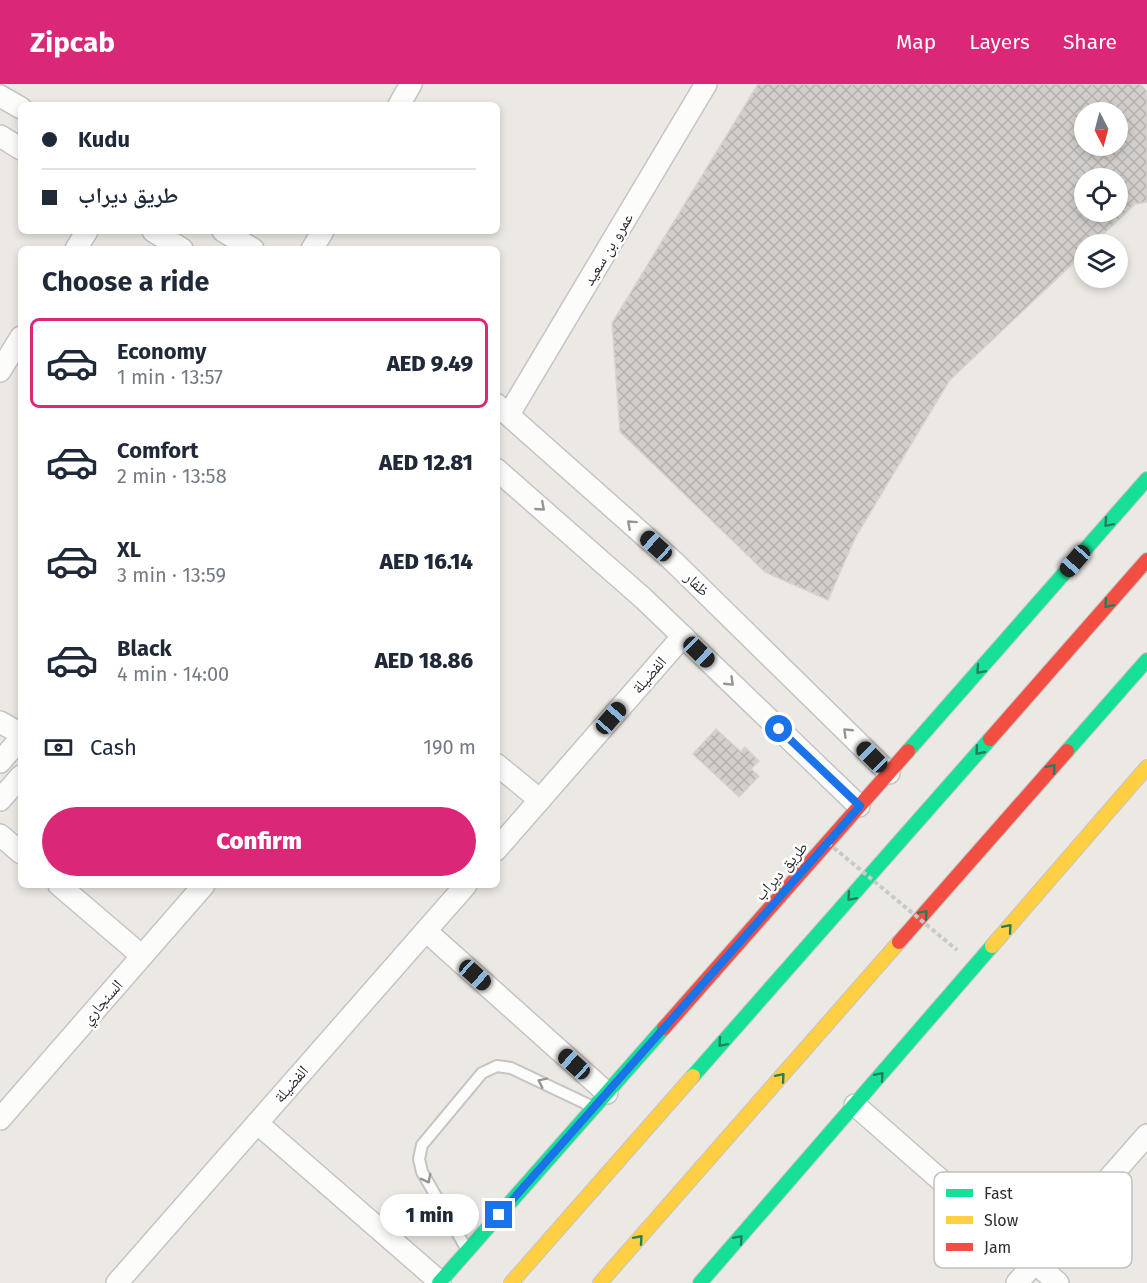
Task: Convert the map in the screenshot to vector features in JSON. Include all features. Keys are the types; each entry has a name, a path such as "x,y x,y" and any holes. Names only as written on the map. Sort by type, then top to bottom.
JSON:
{"main road":[{"name":"طريق ديراب","path":"439,1282 1147,479"},
{"path":"511,1283 1147,560"},
{"path":"600,1283 1147,660"},
{"path":"700,1283 1147,768"}],"street":[{"path":"401,102 411,84"},
{"name":"عمرو بن سعيد","path":"503,409 706,84"},
{"path":"0,96 18,106"},
{"path":"0,136 18,147"},
{"path":"158,234 177,246"},
{"path":"0,371 18,342"},
{"name":"ظفار","path":"503,409 673,561 889,773"},
{"path":"500,472 644,598 860,806"},
{"name":"الفضيلة","path":"500,845 683,636"},
{"path":"0,722 18,734"},
{"path":"0,762 18,740"},
{"path":"500,767 540,800"},
{"path":"0,800 18,780"},
{"path":"0,834 18,850"},
{"path":"63,888 142,956"},
{"name":"السنجاري","path":"0,1119 201,888"},
{"name":"الفضيلة","path":"117,1283 463,888"},
{"path":"426,930 601,1100"},
{"path":"855,1105 934,1174"},
{"path":"257,1123 439,1282"},
{"path":"1115,1172 1147,1135"},
{"path":"1017,1283 1030,1268"},
{"path":"1041,1268 1058,1283"}],"lane":[{"path":"467,1251 422,1172 419,1159 422,1145 482,1073 497,1066 512,1068 601,1100"}],"path":[{"path":"828,843 957,950"}],"building":[{"path":"758,84 1140,84 1147,91 1147,202 1135,204 1128,211 1128,168 1074,168 1074,222 1116,222 1104,234 1074,234 1074,262 949,381 855,538 828,600 765,572 620,432 612,323"},
{"path":"716,729 741,752 745,747 759,761 751,769 759,776 739,797 693,754"}],"traffic: fast":[{"path":"908,751 1147,479"},
{"path":"1067,751 1147,660"},
{"path":"693,1076 990,739"},
{"path":"700,1283 992,946"},
{"path":"439,1283 664,1028"}],"traffic: slow":[{"path":"992,946 1147,767"},
{"path":"600,1283 899,942"},
{"path":"511,1283 693,1076"}],"traffic: jam":[{"path":"990,739 1147,560"},
{"path":"664,1028 908,751"},
{"path":"899,942 1067,751"}],"route":[{"path":"499,1215 860,806 779,729"}]}
